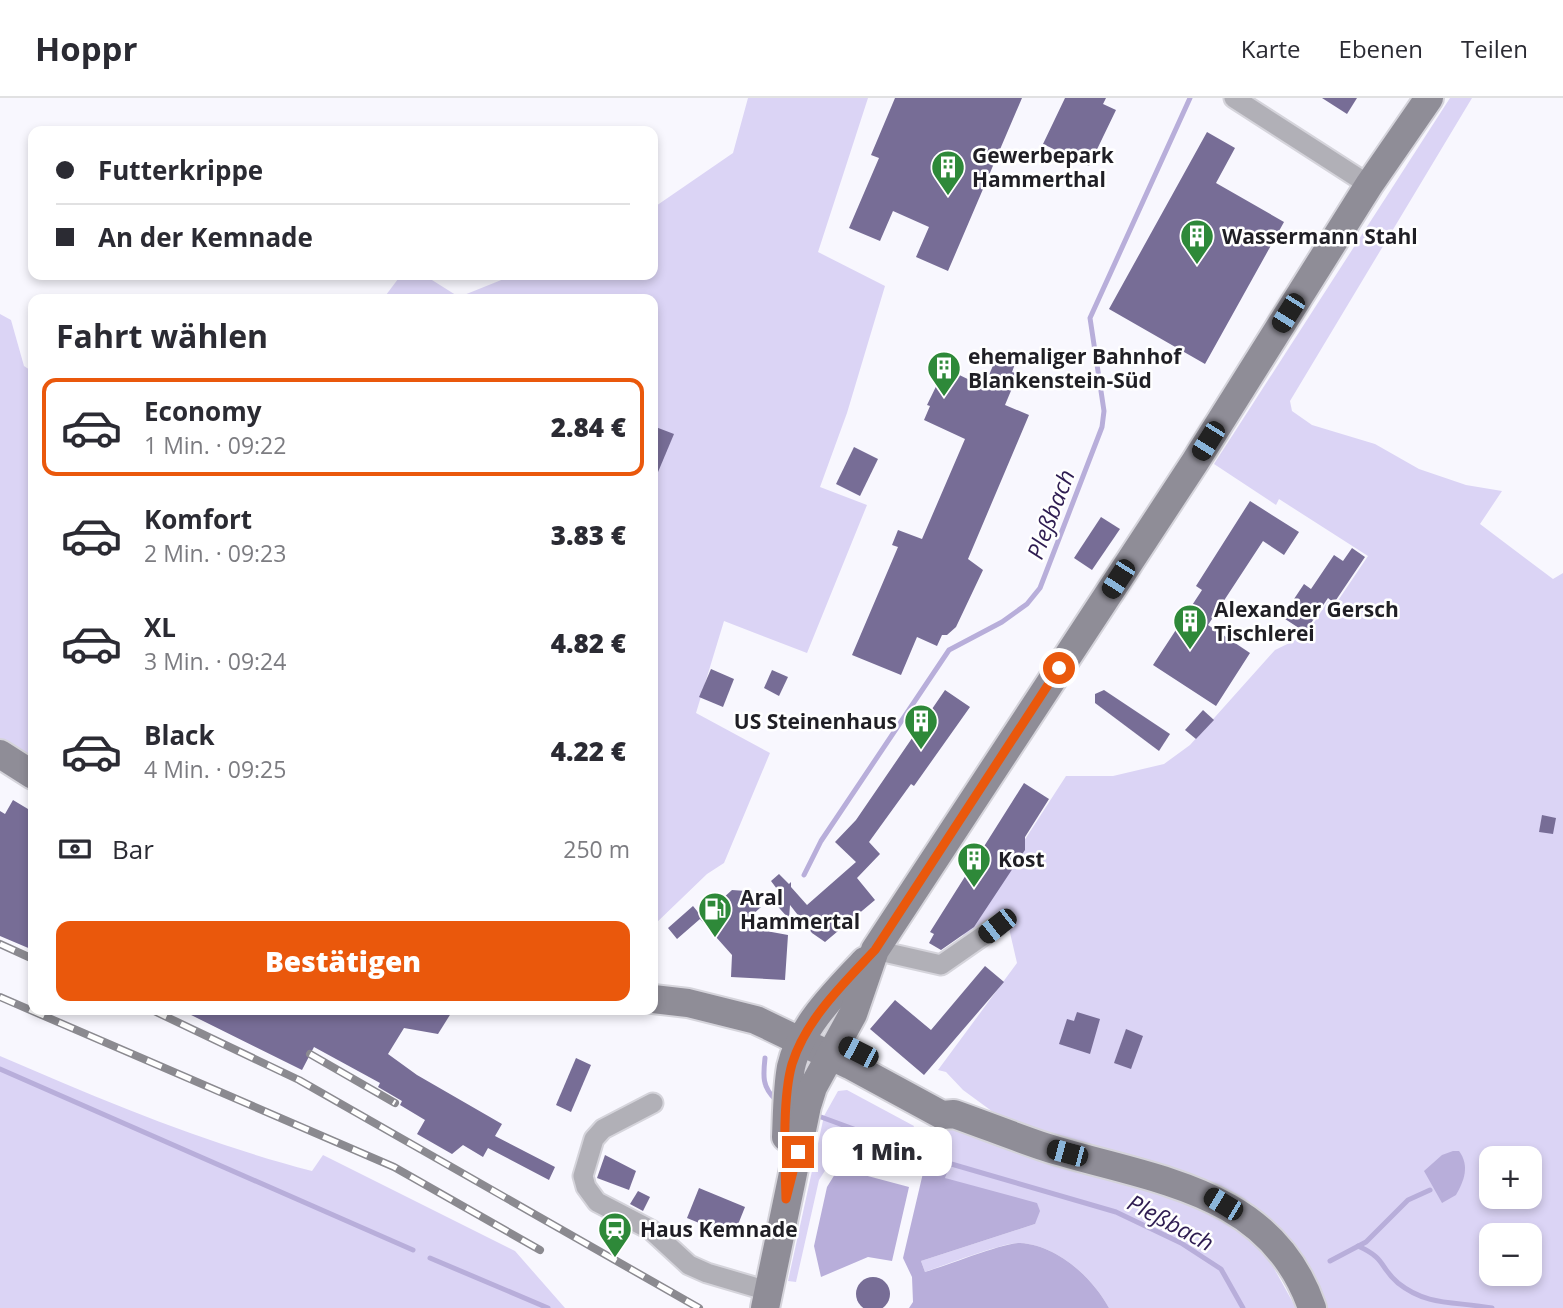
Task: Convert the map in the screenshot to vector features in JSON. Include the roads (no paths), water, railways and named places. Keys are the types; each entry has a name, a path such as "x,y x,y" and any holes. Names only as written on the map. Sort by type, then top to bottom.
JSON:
{"main road":[{"path":"786,1199 792,1065 805,1035 875,950 1195,462 1369,185 1429,98"},
{"path":"0,754 28,772"},
{"path":"766,1300 807,1106 813,1087 853,1014 875,950"},
{"path":"658,986 761,1006 805,1035"},
{"path":"658,1000 688,1003 805,1035 835,1049 942,1115 954,1114 1045,1147 1155,1177 1209,1196 1256,1225 1278,1247 1306,1292 1312,1308"}],"street":[{"path":"1234,98 1369,185"},
{"path":"875,950 941,965 997,926"},
{"path":"653,1103 603,1129 594,1139 583,1176 586,1187 597,1202 650,1230 690,1265 766,1300"}],"waterway":[{"name":"Pleßbach","path":"804,875 821,841 949,650 1002,622 1027,604 1040,588 1102,427 1104,411 1090,318 1190,98"},
{"name":"Pleßbach","path":"765,1058 764,1081 776,1100"},
{"path":"0,1069 413,1250"},
{"name":"Pleßbach","path":"821,1117 941,1161 1116,1212 1181,1243 1221,1269 1243,1308"},
{"path":"1330,1261 1366,1242 1408,1200 1430,1190"},
{"path":"1358,1246 1374,1255 1398,1283 1409,1291 1431,1300 1492,1308"},
{"path":"430,1258 548,1308"}],"railway":[{"path":"0,944 28,957"},
{"path":"0,997 28,1009"},
{"path":"42,1015 394,1167 540,1250"},
{"path":"162,1015 299,1080 699,1308"},
{"path":"310,1054 395,1103"}],"place":[{"name":"Gewerbepark Hammerthal","path":"948,197"},
{"name":"Wassermann Stahl","path":"1197,266"},
{"name":"ehemaliger Bahnhof Blankenstein-Süd","path":"944,398"},
{"name":"Alexander Gersch Tischlerei","path":"1190,651"},
{"name":"US Steinenhaus","path":"921,751"},
{"name":"Kost","path":"974,889"},
{"name":"Aral Hammertal","path":"715,939"},
{"name":"Haus Kemnade","path":"615,1259"}]}
